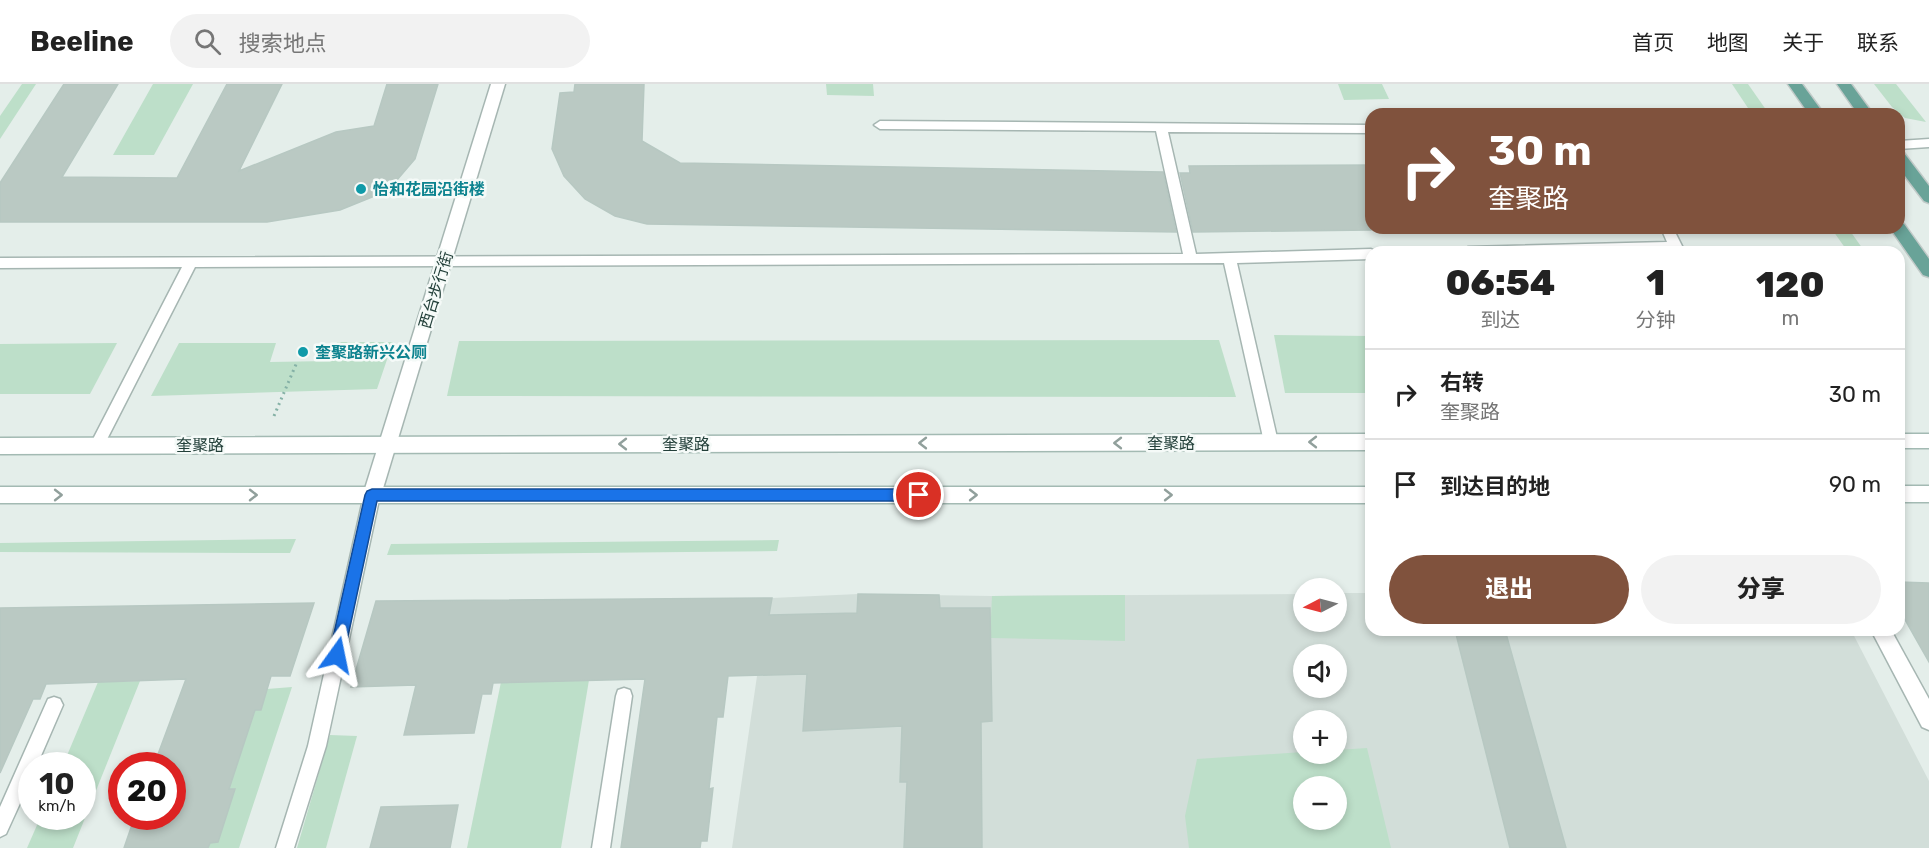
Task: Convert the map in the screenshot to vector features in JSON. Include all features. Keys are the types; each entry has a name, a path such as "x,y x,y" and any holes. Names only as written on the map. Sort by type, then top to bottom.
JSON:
{"main road":[{"name":"西台步行街","path":"372,495 498,84"},
{"path":"1795,84 1813,108"},
{"path":"1844,84 1862,108"},
{"path":"1905,165 1929,197"},
{"path":"1902,234 1929,271"},
{"path":"1905,441 1929,441"},
{"name":"奎聚路","path":"0,446 1365,442"},
{"path":"1905,494 1929,494"},
{"path":"0,495 1365,495"},
{"path":"1884,636 1929,720"}],"lane":[{"path":"880,125 1365,129"},
{"path":"1161,128 1191,259"},
{"path":"1905,145 1929,143"},
{"path":"0,263 1191,259 1365,255"},
{"path":"1229,258 1271,442"},
{"path":"97,445 191,263"},
{"path":"285,848 317,746 372,495"},
{"path":"601,848 624,696"},
{"path":"0,828 54,705"}],"path":[{"path":"261,445 297,362"}],"shaded area":[{"path":"1347,593 1365,593 1365,636 1854,636 1929,781 1929,848 732,848 757,676 772,598 858,594 992,596 1293,594 1293,632 1347,632"}],"green space":[{"path":"22,84 36,84 0,139 0,116"},
{"path":"153,84 193,84 154,155 113,155"},
{"path":"826,84 873,84 874,96 827,95"},
{"path":"1338,84 1382,84 1389,99 1344,100"},
{"path":"1732,84 1748,84 1765,108 1748,108"},
{"path":"1874,84 1896,84 1926,122 1905,118 1905,108 1892,107"},
{"path":"1835,234 1852,234 1861,246 1844,246"},
{"path":"1274,335 1365,336 1365,393 1285,393"},
{"path":"1219,340 1236,397 447,396 459,341"},
{"path":"337,342 393,342 377,389 151,396 179,343 276,343 270,362 330,361"},
{"path":"117,343 90,394 0,394 0,344"},
{"path":"296,539 290,553 0,552 0,543"},
{"path":"779,540 777,551 387,555 391,544"},
{"path":"1125,595 1125,641 990,638 992,596"},
{"path":"589,680 561,848 467,848 501,682"},
{"path":"140,681 112,752 108,752 108,761 96,791 96,752 68,752 98,682"},
{"path":"292,687 239,848 208,848 255,710 261,710 267,689"},
{"path":"330,735 357,736 326,848 297,848"},
{"path":"1367,748 1391,848 1189,848 1185,816 1197,759 1293,753 1293,764 1347,764 1347,749"},
{"path":"35,830 80,830 73,848 27,848"}],"building":[{"path":"64,84 118,84 62,177 177,178 227,84 282,84 239,171 336,132 374,126 387,84 438,84 415,159 397,180 372,197 340,210 267,222 0,222 0,183"},
{"path":"575,84 644,84 642,141 680,163 1163,172 1176,232 647,224 615,216 585,199 564,176 552,149 560,93 574,92"},
{"path":"1365,165 1365,230 1193,232 1180,173 1190,173 1189,166"},
{"path":"1905,582 1929,583 1929,662 1905,620"},
{"path":"858,594 939,595 940,608 990,608 992,721 981,722 982,848 904,848 907,782 900,782 902,726 803,731 807,674 728,676 723,717 717,717 709,789 713,788 707,841 701,841 700,848 621,848 645,679 493,683 491,694 482,694 474,733 404,735 416,685 351,687 376,601 772,598 769,615 857,613"},
{"path":"314,603 290,676 271,676 261,710 255,710 229,789 235,789 218,842 210,843 208,848 124,848 130,830 186,830 186,752 159,752 186,679 46,684 40,699 33,699 0,773 0,608"},
{"path":"1457,636 1507,636 1566,848 1510,848"},
{"path":"458,805 450,848 370,848 381,807"}],"place":[{"name":"怡和花园沿街楼","path":"361,189"},
{"name":"奎聚路新兴公厕","path":"303,352"}],"route":[{"path":"337,655 372,495 919,495"}]}
